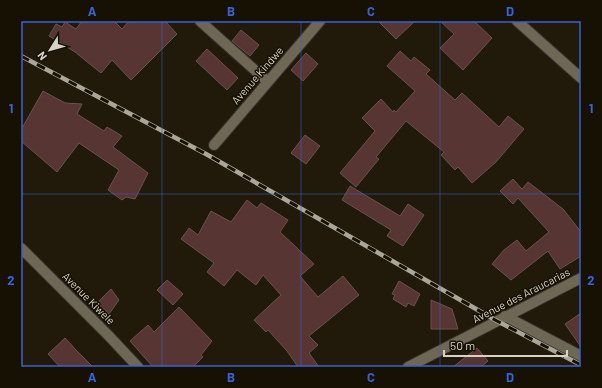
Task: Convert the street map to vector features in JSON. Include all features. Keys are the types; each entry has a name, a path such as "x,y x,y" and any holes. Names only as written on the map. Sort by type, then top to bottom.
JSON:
{"street":[{"path":"200,21 268,81"},
{"name":"Avenue Kindwe","path":"214,145 320,21"},
{"path":"517,21 581,78"},
{"name":"Avenue Kiwele","path":"21,248 138,367"},
{"name":"Avenue des Araucarias","path":"408,367 581,278"},
{"path":"505,316 581,356"}],"building":[{"path":"82,21 114,21 122,29 129,21 165,21 177,34 131,80 112,60 101,73 75,52 49,36 56,24 62,27 65,22 76,29"},
{"path":"378,21 415,21 396,39"},
{"path":"440,21 474,21 492,38 463,70 440,48 454,34"},
{"path":"241,30 259,45 250,56 232,41"},
{"path":"207,49 238,78 227,90 196,61"},
{"path":"400,51 411,61 414,57 430,70 426,74 455,100 462,93 499,127 508,116 524,129 496,162 472,183 458,167 455,170 441,155 444,152 406,121 376,157 379,159 356,187 340,173 375,131 362,118 381,99 393,112 394,110 396,112 415,91 387,66"},
{"path":"306,53 318,64 303,81 291,70"},
{"path":"43,91 65,103 82,104 77,114 104,131 107,127 122,136 113,147 148,173 135,199 126,197 122,200 108,190 119,170 79,143 57,172 21,141 21,130"},
{"path":"305,135 320,146 306,164 291,153"},
{"path":"513,179 522,189 528,182 563,209 581,232 581,256 560,269 548,251 511,280 492,264 504,250 517,240 526,251 549,232 518,198 513,204 500,191"},
{"path":"350,186 400,216 408,204 424,215 403,246 387,236 391,230 342,200"},
{"path":"247,200 257,208 261,203 288,220 280,232 314,264 300,276 318,297 343,276 359,295 309,336 318,345 309,353 319,367 298,367 287,351 268,330 266,332 254,320 281,295 263,275 256,285 237,270 224,286 207,272 214,263 181,239 189,228 198,235 211,211 231,222"},
{"path":"167,280 183,294 173,305 157,290"},
{"path":"399,281 420,294 414,306 408,303 406,307 393,299 395,295 392,294"},
{"path":"111,289 119,300 109,314 97,303"},
{"path":"431,300 452,309 458,329 431,329"},
{"path":"179,307 212,341 201,355 203,357 193,367 153,367 130,341 148,325 154,332"},
{"path":"581,313 581,347 565,324"},
{"path":"65,338 93,367 60,367 48,354"},
{"path":"477,348 488,361 481,367 453,367"}],"railway":[{"path":"21,56 206,154 497,321 581,365"}]}
